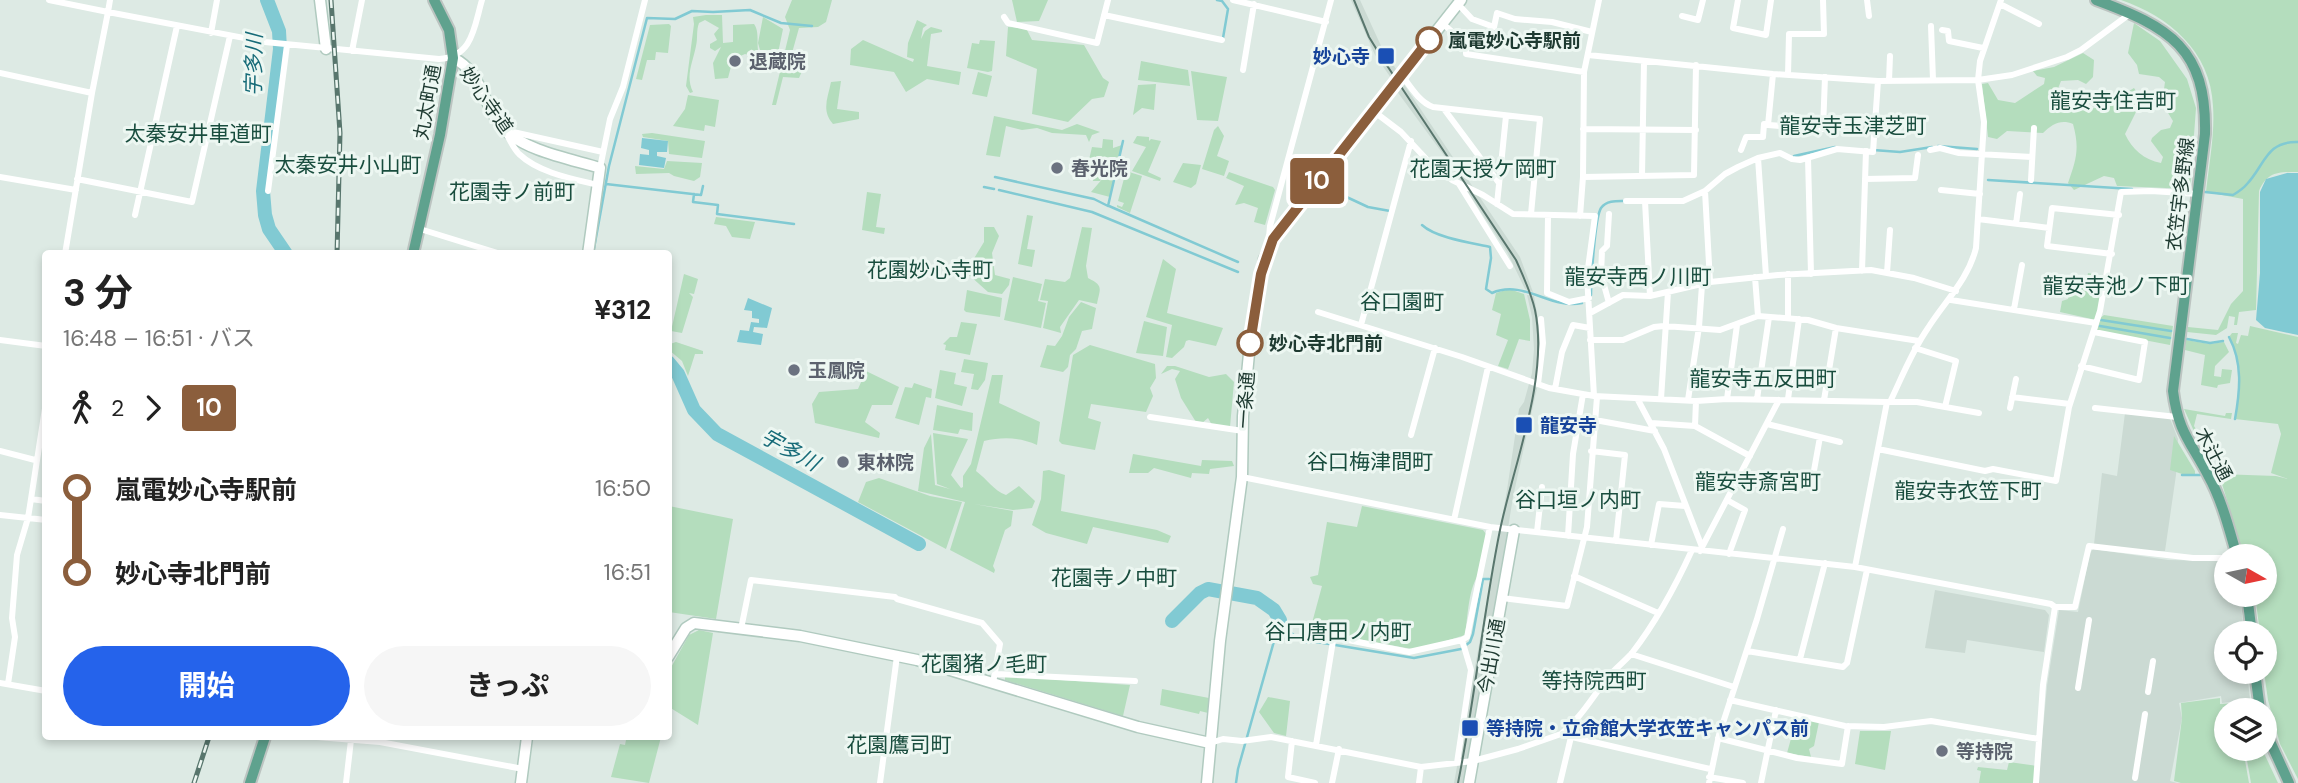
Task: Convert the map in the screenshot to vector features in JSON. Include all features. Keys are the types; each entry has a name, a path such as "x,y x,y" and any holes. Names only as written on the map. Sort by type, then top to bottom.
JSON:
{"main road":[{"path":"320,0 326,49"},
{"name":"丸太町通","path":"414,250 453,58 449,30 435,0"},
{"name":"衣笠宇多野線","path":"2096,0 2154,24 2181,47 2195,68 2202,87 2206,105 2205,134 2180,324"},
{"name":"一条通","path":"1207,783 1242,477 1250,343 1261,274 1268,250 1273,239 1372,110 1459,2"},
{"name":"妙心寺道","path":"453,58 470,72 504,130 516,140 600,168"},
{"path":"589,250 600,168"},
{"name":"木辻通","path":"2180,324 2173,391 2177,417 2184,436 2209,476 2233,544"},
{"name":"今出川通","path":"1469,783 1514,530"},
{"path":"672,651 690,624 800,636 995,679 1138,727 1210,743"},
{"path":"250,783 264,740"},
{"path":"521,783 527,740"},
{"path":"2277,757 2288,783"}],"street":[{"path":"49,0 230,36 427,59 453,58 467,47 482,0"},
{"path":"66,250 110,0"},
{"path":"211,33 217,0"},
{"path":"352,51 362,0"},
{"path":"600,168 610,119 623,88 645,0"},
{"path":"1004,17 1008,23 1097,43 1108,0"},
{"path":"1233,0 1326,22"},
{"path":"1268,250 1270,226 1331,0"},
{"path":"1580,216 1584,72 1599,0"},
{"path":"1682,16 1698,20 1703,0"},
{"path":"1738,0 1733,28 1766,35 1771,0"},
{"path":"1788,75 1789,34 1824,34 1823,0"},
{"path":"1867,0 1869,16"},
{"path":"1459,2 1472,19 1494,27 1497,13 1515,19 1552,22 1592,32"},
{"path":"1855,567 1889,402 1919,341 1951,300 1974,259 1983,154 1984,122 1978,80 1983,48 2000,2 2039,24"},
{"path":"1243,69 1254,4"},
{"path":"1588,55 1773,74 1878,81 1978,80 2012,75 2067,57 2081,50 2131,13"},
{"path":"1104,15 1222,40"},
{"path":"1442,23 1466,44 1466,54 1584,72"},
{"path":"135,215 177,26"},
{"path":"1931,26 1933,79"},
{"path":"1942,30 1948,31 1949,41 1983,48"},
{"path":"77,179 192,202 230,36"},
{"path":"268,191 283,44"},
{"path":"1889,81 1890,56"},
{"path":"1642,176 1644,61"},
{"path":"1583,177 1694,175 1696,65"},
{"path":"0,73 92,93"},
{"path":"1401,74 1426,104 1540,119 1531,214"},
{"path":"1768,125 1773,74"},
{"path":"1741,150 1746,138 1763,137 1764,124 1823,128 1825,77"},
{"path":"1626,201 1683,201 1705,191 1725,174 1758,158 1780,153 1792,159 1808,158 1837,149 1873,152 1878,81"},
{"path":"1444,108 1499,183"},
{"path":"1372,110 1411,141 1430,163 1459,184 1513,214 1595,216 1587,275 1596,397 1584,538 1567,607 1502,597"},
{"path":"1497,204 1506,116"},
{"path":"2031,180 2034,128"},
{"path":"1583,129 1696,130"},
{"path":"504,130 603,152"},
{"path":"504,130 517,152 527,160 546,170 598,185"},
{"path":"1361,325 1411,141"},
{"path":"1930,150 1940,148 1959,153 2032,156"},
{"path":"1862,271 1866,151"},
{"path":"1866,179 1915,178 1918,155"},
{"path":"1758,158 1766,276"},
{"path":"1808,158 1811,274"},
{"path":"0,177 76,190"},
{"path":"1459,184 1510,266"},
{"path":"1941,190 1980,194"},
{"path":"1705,191 1710,282"},
{"path":"1878,449 1985,471 1993,469 2056,481 2070,404 2094,332 2112,254 2121,192 2198,194"},
{"path":"2016,223 2020,194"},
{"path":"1645,201 1650,296"},
{"path":"2112,254 2047,246 2052,208 2119,215"},
{"path":"1609,214 1607,246 1602,251 1601,274 1609,303"},
{"path":"1548,215 1547,293 1569,302 1588,298"},
{"path":"1978,219 2049,228"},
{"path":"420,229 488,250"},
{"path":"1887,273 1891,230"},
{"path":"2014,309 2022,265"},
{"path":"1590,313 1623,295 1650,296 1710,282 1788,274 1862,271 1887,273 1956,291"},
{"path":"1788,274 1788,317"},
{"path":"1755,277 1758,316"},
{"path":"1695,426 1692,401 1702,285"},
{"path":"1661,399 1668,292"},
{"path":"1951,300 2096,323"},
{"path":"1318,312 1435,348 1538,384 1596,397 1692,401 1758,399 1917,402 1979,413"},
{"path":"1590,340 1623,340 1654,327 1664,326 1720,330 1758,316 1808,320 1836,328 1919,341"},
{"path":"1758,399 1769,317"},
{"path":"1538,384 1543,344 1541,318"},
{"path":"1788,400 1799,320"},
{"path":"1555,389 1562,352 1573,325 1590,328"},
{"path":"1727,399 1737,325"},
{"path":"1824,400 1836,328"},
{"path":"2081,366 2139,380 2145,342 2094,332"},
{"path":"0,340 42,345"},
{"path":"1411,435 1435,348"},
{"path":"1915,348 1956,361 1945,407"},
{"path":"1454,520 1488,367"},
{"path":"2010,408 2016,379"},
{"path":"1567,536 1573,454 1583,394"},
{"path":"2012,397 2070,404"},
{"path":"1638,400 1664,449 1698,549"},
{"path":"1210,743 1223,739 1271,737 1421,767 1473,761 1561,734 1594,699 1608,677 1631,654 1658,613 1727,500 1779,400"},
{"path":"2095,408 2177,417"},
{"path":"1150,417 1243,431"},
{"path":"1595,420 1655,430"},
{"path":"1651,423 1695,426 1750,456"},
{"path":"1767,424 1840,442"},
{"path":"8,684 15,637 12,618 17,555 32,499 35,460 42,435"},
{"path":"1813,476 1820,438"},
{"path":"0,451 35,460"},
{"path":"1591,451 1625,454 1616,541"},
{"path":"1242,477 1490,527 1855,567 2055,607 2075,607 2089,546 2214,558"},
{"path":"1537,532 1542,487"},
{"path":"32,499 42,500"},
{"path":"1727,500 1745,510 1730,554"},
{"path":"1651,545 1659,504 1685,506"},
{"path":"0,515 42,520"},
{"path":"1457,763 1471,670 1463,646 1490,527"},
{"path":"1709,776 1718,738 1776,559 1783,529"},
{"path":"1800,659 1825,563"},
{"path":"1746,651 1843,667 1847,663 1867,570"},
{"path":"1574,576 1658,613"},
{"path":"741,629 751,580 895,597 897,600 982,623 1000,644 995,679 1135,681"},
{"path":"2036,783 2043,685 2055,607"},
{"path":"2078,688 2089,620"},
{"path":"1316,745 1331,645 1338,638 1409,652 1463,646"},
{"path":"1631,654 1734,687"},
{"path":"880,783 897,656"},
{"path":"2148,692 2153,661"},
{"path":"0,683 42,690"},
{"path":"1730,700 1848,726 1884,727 1931,721 2039,739"},
{"path":"1761,783 1776,710"},
{"path":"2134,778 2145,714"},
{"path":"1718,738 1797,758 1842,764 1848,726"},
{"path":"1566,729 1572,737 1743,783"},
{"path":"1560,783 1572,737"},
{"path":"346,783 351,740"},
{"path":"361,740 523,769"},
{"path":"1292,741 1288,777 1315,783"},
{"path":"1332,783 1339,749"},
{"path":"1419,783 1421,767"}],"shaded area":[{"path":"1351,0 1360,0 1395,71 1520,257 1533,292 1525,289 1507,252 1443,154 1396,90 1398,88 1375,55"},
{"path":"1527,295 1534,296 1541,336 1540,368 1513,497 1472,754 1464,783 1454,783 1519,409 1524,402 1532,373 1532,317"},
{"path":"2125,413 2169,416 2178,439 2176,475 2165,551 2134,551 2094,544 2102,473 2117,476"},
{"path":"2093,549 2168,560 2214,561 2214,607 2241,607 2243,621 2214,621 2214,684 2248,684 2250,698 2221,696 2179,703 2182,718 2170,781 2177,783 2038,783 2047,686 2059,610 2078,612"},
{"path":"1935,590 2045,610 2049,615 2044,652 1967,640 1965,653 1925,648"}],"green space":[{"path":"792,0 832,0 826,22 818,27 799,28 792,53 806,62 799,78 783,77 776,105 772,105 790,30 785,17"},
{"path":"1012,0 1048,0 1039,21 1017,22"},
{"path":"2121,0 2298,0 2298,172 2274,174 2262,185 2259,191 2256,310 2239,312 2237,325 2234,325 2235,317 2229,316 2227,328 2216,335 2187,332 2188,327 2218,330 2231,304 2243,291 2243,199 2206,192 2213,106 2204,68 2195,53 2184,38 2170,26"},
{"path":"722,15 723,43 733,42 733,25 754,24 759,54 765,62 764,66 758,69 754,57 745,54 733,59 728,78 715,79 713,63 721,47 715,51 710,48 710,44 717,40 714,34 719,28 705,20 698,26 690,75 693,92 690,93 686,86 693,17"},
{"path":"763,17 783,29 776,63 762,57 758,43"},
{"path":"917,20 927,25 923,28 921,39 931,27 942,30 931,34 927,66 961,72 959,85 927,79 906,92 894,72 850,65 851,49 863,40 913,62 914,59 907,57 908,43"},
{"path":"2134,23 2160,41 2187,79 2196,108 2190,189 2117,186 2114,178 2104,176 2074,190 2068,183 2077,148 2073,124 2057,123 2043,133 2007,131 1997,139 1988,137 1982,84 1988,83 1998,100 2015,103 2044,84 2045,78 2037,76 2033,71 2054,67 2083,53 2094,60 2093,77 2086,84 2078,80 2061,81 2057,91 2061,106 2081,110 2124,104 2129,91 2134,88 2142,100 2125,134 2139,153 2161,163 2163,157 2151,141 2161,130 2170,128 2173,121 2162,103 2165,82 2159,77 2139,74 2137,65 2128,53"},
{"path":"669,24 668,53 656,52 655,60 647,60 642,80 636,79 650,25"},
{"path":"1008,27 1026,28 1032,40 1084,45 1103,78 1109,82 1104,97 1092,99 1068,122 1032,114 1037,69 1006,56"},
{"path":"980,40 995,41 992,71 967,68 972,43 979,44"},
{"path":"1141,61 1188,70 1190,86 1138,80"},
{"path":"1191,71 1227,77 1218,121 1197,120"},
{"path":"978,72 992,76 987,97 972,94"},
{"path":"841,81 837,109 859,112 859,119 833,124 827,114 827,98 831,82"},
{"path":"1156,84 1154,110 1142,108 1133,115 1138,85"},
{"path":"688,95 719,100 715,127 705,125 704,131 673,126 685,109"},
{"path":"994,116 1062,130 1077,124 1100,132 1092,135 1089,142 1086,135 1052,133 1037,128 1022,130 1006,126 1000,157 986,155"},
{"path":"1218,126 1224,136 1217,156 1229,161 1224,176 1202,169 1214,130"},
{"path":"642,134 705,141 702,158 669,154 668,141 643,137"},
{"path":"1137,136 1149,137 1149,141 1161,141 1148,172 1161,178 1160,181 1132,171 1146,147 1133,143"},
{"path":"1103,139 1113,140 1113,148 1122,145 1110,197 1091,192 1104,177 1100,181 1093,181 1094,170 1087,168 1092,147 1102,148"},
{"path":"667,161 702,163 700,177 694,181 669,173 636,174 635,166 664,169"},
{"path":"1183,163 1201,165 1196,184 1191,188 1173,182"},
{"path":"1126,171 1142,176 1130,213 1117,207 1122,207 1124,203 1118,201"},
{"path":"1229,172 1273,187 1275,190 1265,225 1254,222 1258,208 1244,203 1235,205 1244,186 1226,178"},
{"path":"867,192 881,194 876,227 885,228 884,234 862,230"},
{"path":"1027,215 1033,216 1027,249 1035,250 1032,267 1018,264"},
{"path":"716,217 755,222 750,239 732,237 726,226 714,224"},
{"path":"984,227 994,227 999,236 992,253 995,275 1010,279 1002,294 988,292 969,275 970,265 984,242"},
{"path":"1082,227 1092,228 1086,266 1088,278 1100,288 1097,304 1079,300 1060,327 1061,333 1043,328 1048,301 1040,300 1045,279 1065,282 1070,278"},
{"path":"1163,259 1176,269 1167,313 1223,328 1216,346 1189,340 1172,358 1166,357 1172,325 1146,317"},
{"path":"2088,273 2094,274 2094,283 2103,285 2096,320 2060,312 2062,301 2068,299 2071,282 2087,279"},
{"path":"684,274 698,279 694,294 689,293 693,297 682,333 672,331"},
{"path":"1013,277 1042,284 1038,301 1046,303 1041,328 1004,320"},
{"path":"1509,289 1524,294 1530,320 1530,341 1519,339 1508,369 1498,366 1508,340 1496,335 1501,314 1492,310 1496,293"},
{"path":"967,290 1002,298 1000,317 966,312"},
{"path":"1081,302 1096,308 1092,329 1082,331 1076,349 1070,355 1068,367 1063,372 1040,367 1047,345 1055,346 1069,317"},
{"path":"2104,315 2173,326 2170,345 2097,331 2100,318"},
{"path":"1144,321 1167,327 1163,356 1136,353"},
{"path":"961,322 977,324 970,355 945,350 946,345 943,344 950,337 957,337"},
{"path":"2250,326 2298,337 2298,779 2277,733 2277,698 2268,698 2266,684 2277,684 2277,621 2258,621 2257,607 2277,607 2277,544 2240,544 2219,474 2276,476 2288,479 2271,473 2281,434 2278,424 2235,419 2240,377 2237,357 2229,337 2232,333 2238,333 2238,344 2241,335 2248,336"},
{"path":"2186,340 2210,344 2224,342 2229,352 2215,366 2214,376 2221,377 2222,369 2232,370 2230,383 2218,385 2217,388 2201,385 2205,355 2185,350"},
{"path":"676,342 703,351 703,354 695,354 688,376 682,361 672,353 672,343"},
{"path":"1090,345 1155,364 1156,378 1150,388 1153,396 1146,412 1091,404 1088,418 1101,422 1095,450 1062,444 1059,441 1073,355"},
{"path":"964,359 988,363 985,380 978,390 971,389 974,374 961,372"},
{"path":"1167,366 1209,377 1226,374 1234,382 1230,427 1212,425 1208,418 1202,423 1196,422 1181,398 1175,379 1180,371 1172,369 1161,374"},
{"path":"940,370 956,373 954,384 967,387 962,406 935,398"},
{"path":"866,371 899,387 892,405 872,405 865,422 880,433 879,438 815,423 812,404 819,392 858,389"},
{"path":"992,375 1003,375 999,403 1040,422 1037,445 1011,438 984,441 976,471 1001,493 1006,495 1019,486 1035,501 1032,508 1013,510 974,504 1013,511 1011,526 1005,530 993,566 994,573 950,550 965,502 918,491 924,448 931,434 935,485 950,489 937,484 933,433 968,439 951,475 961,488 963,487 963,476 971,464"},
{"path":"914,383 932,389 931,398 926,397 919,425 895,418 905,387 912,388"},
{"path":"937,405 973,413 972,431 960,429 958,434 933,430"},
{"path":"2184,409 2225,416 2226,413 2232,413 2231,419 2197,414 2194,426 2207,446 2217,450 2215,456 2211,458"},
{"path":"2174,436 2195,471 2195,474 2170,470"},
{"path":"1133,454 1201,466 1202,460 1232,461 1234,466 1210,469 1209,474 1192,473 1191,478 1154,468 1148,473 1129,473"},
{"path":"1043,471 1065,475 1061,511 1157,530 1171,536 1168,543 1093,527 1087,544 1046,533 1032,525 1041,499"},
{"path":"879,478 930,496 962,502 946,549 858,502 866,482"},
{"path":"1362,506 1483,530 1486,534 1480,572 1471,594 1465,635 1417,650 1315,631 1312,623 1322,586 1313,584 1310,577 1318,575 1327,522 1357,527"},
{"path":"672,507 733,519 716,619 672,612"},
{"path":"699,630 713,633 698,725 672,709 672,666 689,635"},
{"path":"1005,676 1130,685 1123,716 1005,680"},
{"path":"1162,689 1209,698 1208,713 1200,711 1199,714 1160,705"},
{"path":"1268,697 1290,701 1286,736 1274,733 1259,712"},
{"path":"2214,699 2214,761 2245,761 2249,783 2174,781 2182,718 2181,703"},
{"path":"1797,717 1819,722 1814,746 1809,749 1811,757 1787,753"},
{"path":"1860,731 1891,731 1885,770 1855,764"},
{"path":"626,740 660,740 649,783 611,777 620,744 625,745"},
{"path":"2247,761 2268,761 2278,783 2251,783"},
{"path":"2009,762 2037,766 2034,783 1979,783 1981,771 1977,770 1978,767 2007,770"}],"water":[{"path":"642,138 668,141 667,152 657,152 657,156 666,158 664,168 639,165 640,154 649,155 649,150 641,148"},
{"path":"2298,173 2298,335 2265,328 2256,320 2260,273 2260,192 2266,179"},
{"path":"748,298 772,308 767,328 754,327 753,332 763,334 761,345 737,342 740,330 749,331 751,322 759,323 759,319 752,318 752,311 744,310"}],"waterway":[{"name":"宇多川","path":"267,0 279,31 280,49 263,191 269,229 283,250"},
{"path":"1217,0 1222,1 1228,9 1223,38"},
{"path":"594,250 609,166 647,18 675,19 692,11 750,10 781,23 812,26"},
{"path":"995,177 1094,199 1108,206 1123,141"},
{"path":"2205,192 2233,195 2245,186 2267,156 2279,145 2298,142"},
{"path":"1938,146 1977,149"},
{"path":"1794,156 1835,147"},
{"path":"1873,150 1900,152 1932,147"},
{"path":"1988,180 2132,189"},
{"path":"606,184 701,195 703,186"},
{"path":"1323,186 1368,207 1390,211"},
{"path":"984,187 994,189"},
{"path":"999,190 1092,212 1238,272"},
{"path":"694,194 693,202 718,205 717,214 794,224"},
{"path":"1591,295 1597,223 1601,208 1612,202 1626,201"},
{"path":"1109,206 1238,262"},
{"path":"1422,225 1445,237 1490,247 1486,289 1492,293 1515,290 1559,302 1582,303"},
{"path":"2101,320 2171,331"},
{"path":"2100,326 2170,338"},
{"path":"2229,337 2237,357 2239,377 2235,419"},
{"path":"2187,339 2210,343 2223,341"},
{"name":"宇多川","path":"672,367 694,410 717,434 919,544"},
{"path":"2182,475 2200,475"},
{"path":"1280,620 1300,640 1311,643 1414,658 1461,649 1470,642 1483,579 1489,579"},
{"name":"宇多川","path":"1172,621 1200,593 1208,589 1257,598 1274,610 1280,620"},
{"name":"宇多川","path":"1236,783 1280,620"}],"tram line":[{"path":"1354,0 1369,37 1382,58 1516,260 1535,310 1538,336 1534,392 1500,530 1458,783"}],"railway":[{"path":"331,0 340,133 337,250"},
{"path":"194,783 208,740"}],"bus line":[{"name":"10","path":"1250,343 1264,259 1273,239 1429,40"}],"place":[{"name":"嵐電妙心寺駅前","path":"1429,40"},
{"name":"妙心寺","path":"1386,56"},
{"name":"退蔵院","path":"735,61"},
{"name":"春光院","path":"1057,168"},
{"name":"妙心寺北門前","path":"1250,343"},
{"name":"玉鳳院","path":"794,370"},
{"name":"龍安寺","path":"1524,425"},
{"name":"東林院","path":"843,462"},
{"name":"等持院・立命館大学衣笠キャンパス前","path":"1470,728"},
{"name":"等持院","path":"1942,751"}],"district":[{"name":"龍安寺住吉町","path":"2113,101"},
{"name":"龍安寺玉津芝町","path":"1853,126"},
{"name":"太秦安井車道町","path":"198,134"},
{"name":"太秦安井小山町","path":"348,165"},
{"name":"花園天授ケ岡町","path":"1483,169"},
{"name":"花園寺ノ前町","path":"512,192"},
{"name":"花園妙心寺町","path":"930,270"},
{"name":"龍安寺西ノ川町","path":"1638,277"},
{"name":"龍安寺池ノ下町","path":"2116,286"},
{"name":"谷口園町","path":"1402,302"},
{"name":"龍安寺五反田町","path":"1763,379"},
{"name":"谷口梅津間町","path":"1370,462"},
{"name":"龍安寺斎宮町","path":"1758,482"},
{"name":"龍安寺衣笠下町","path":"1968,491"},
{"name":"谷口垣ノ内町","path":"1578,500"},
{"name":"花園寺ノ中町","path":"1114,578"},
{"name":"谷口唐田ノ内町","path":"1338,632"},
{"name":"花園猪ノ毛町","path":"984,664"},
{"name":"等持院西町","path":"1594,681"},
{"name":"花園鷹司町","path":"899,745"}]}
